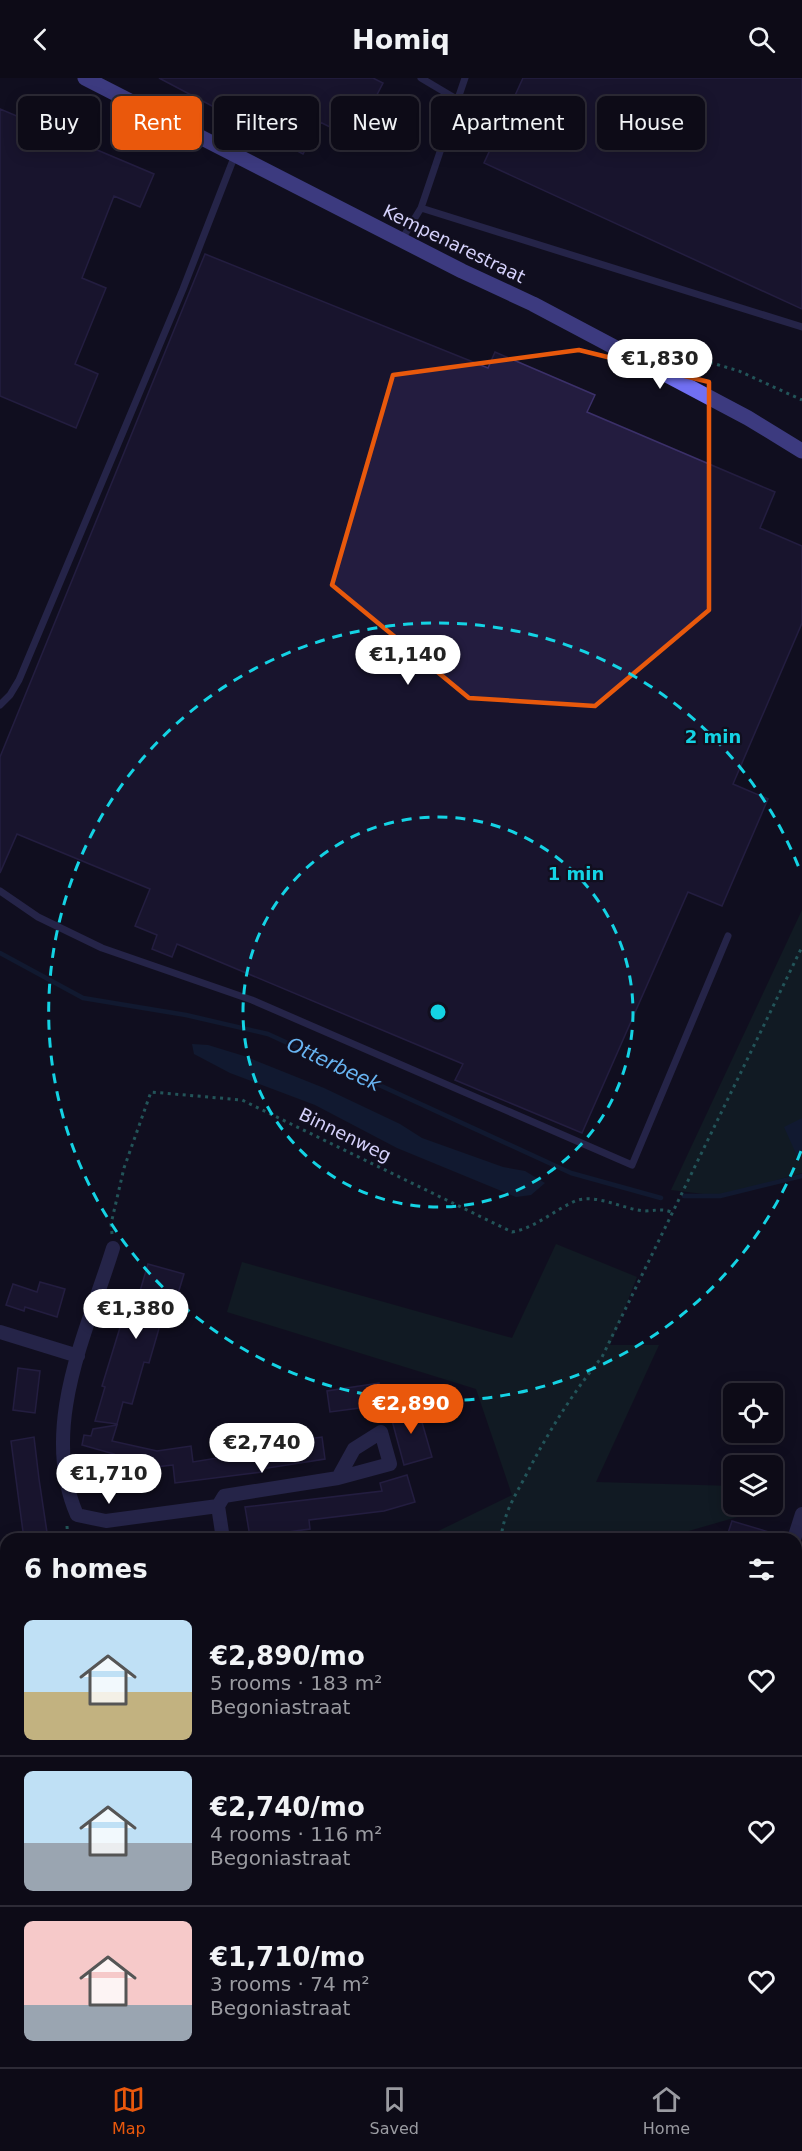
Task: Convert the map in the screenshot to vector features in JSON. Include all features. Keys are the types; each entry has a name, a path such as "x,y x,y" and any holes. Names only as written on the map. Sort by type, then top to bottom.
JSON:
{"street":[{"name":"Kempenarestraat","path":"85,78 402,240 533,304 747,418 802,451"},
{"path":"113,1248 78,1356 63,1414 63,1443 70,1500 77,1515 106,1521 218,1506"},
{"path":"0,1332 78,1356"},
{"path":"222,1533 218,1506 224,1496 338,1478"},
{"path":"796,1533 802,1514"}],"lane":[{"path":"422,78 451,96"},
{"path":"459,96 465,78"},
{"path":"402,240 421,208 441,150"},
{"path":"0,705 10,695 19,680 178,300 235,155"},
{"path":"421,208 802,327"},
{"path":"0,891 38,917 102,948 252,1000 632,1166 728,936"}],"path":[{"path":"630,338 739,371 802,400"},
{"path":"501,1533 502,1521 549,1429 571,1395 602,1357 802,947"},
{"name":"Binnenweg","path":"113,1248 111,1224 124,1168 151,1092 242,1100 512,1232 523,1230 577,1200 587,1199 645,1211 662,1209 671,1212"}],"highlighted area":[{"path":"579,350 709,382 709,610 595,706 469,698 332,585 393,375"}],"green space":[{"path":"802,910 802,1173 720,1196 671,1190"},
{"path":"556,1244 637,1277 610,1345 659,1345 596,1482 723,1486 723,1515 744,1515 682,1533 434,1533 512,1495 476,1389 227,1312 242,1262 512,1338"}],"water":[{"path":"192,1044 208,1045 244,1056 324,1088 400,1124 422,1138 503,1167 525,1171 545,1183 531,1195 516,1197 397,1148 315,1105 230,1073 194,1054"},
{"path":"802,1118 802,1154 797,1156 784,1127"}],"building":[{"path":"159,78 373,78 383,83 376,96 331,96 331,128 320,122 319,124 319,96 214,96 214,107 202,101 202,96 193,96"},
{"path":"523,78 802,78 802,309 484,163 490,150 585,150 585,96 515,96"},
{"path":"0,109 18,117 18,150 97,150 154,174 140,207 114,196 82,278 106,288 75,364 98,374 76,428 0,396"},
{"path":"205,254 488,368 495,352 595,395 587,412 775,492 760,528 802,546 802,623 733,784 768,799 722,906 688,892 582,1133 455,1080 463,1064 177,944 172,957 152,949 157,935 135,926 150,889 17,834 0,873 0,757"},
{"path":"148,1264 184,1274 177,1297 169,1294 149,1363 144,1362 132,1404 123,1402 117,1424 95,1421 105,1387 102,1386 130,1295 138,1298"},
{"path":"40,1282 65,1289 57,1317 25,1307 24,1311 6,1305 13,1284 37,1292"},
{"path":"18,1368 40,1371 35,1413 13,1410"},
{"path":"379,1383 382,1405 330,1412 327,1391"},
{"path":"417,1405 432,1457 404,1465 390,1413"},
{"path":"117,1425 112,1441 157,1451 191,1446 193,1462 242,1454 241,1447 322,1437 325,1459 261,1469 262,1472 175,1483 173,1465 146,1468 142,1485 109,1477 114,1454 82,1445 84,1435 91,1436 93,1429"},
{"path":"34,1437 47,1533 23,1533 11,1441"},
{"path":"407,1475 415,1502 384,1511 309,1520 310,1529 280,1533 249,1533 245,1507 382,1491 380,1483"},
{"path":"732,1521 772,1533 728,1533"}],"waterway":[{"name":"Otterbeek","path":"0,953 83,998 186,1015 268,1034 571,1173 661,1198"},
{"name":"Otterbeek","path":"684,1196 720,1196 802,1176"}]}
